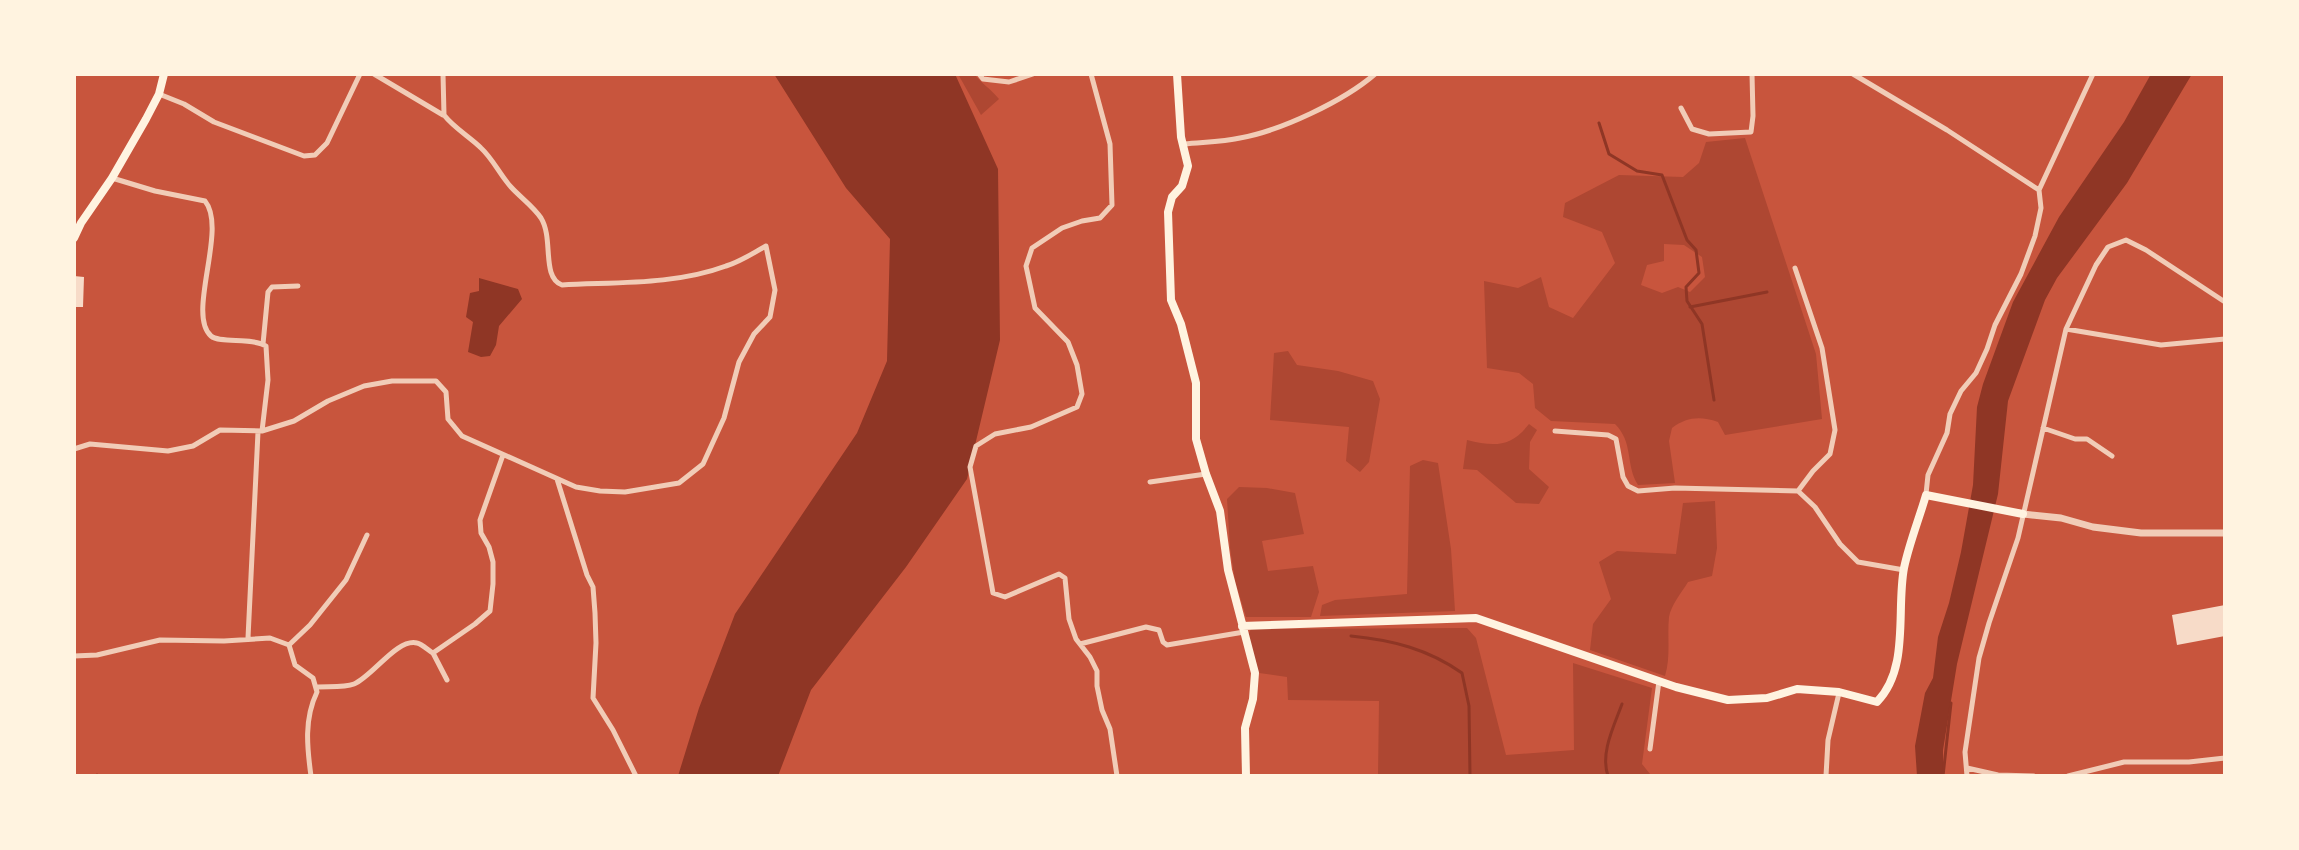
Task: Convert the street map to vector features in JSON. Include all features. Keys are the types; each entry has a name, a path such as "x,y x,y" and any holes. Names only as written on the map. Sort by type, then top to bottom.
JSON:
{"main road":[{"path":"74,238 77,222 112,178 159,94 164,74"},
{"path":"1177,74 1188,166 1182,186 1172,197 1168,212 1171,300 1181,324 1196,383 1196,439 1220,511 1228,570 1255,673 1253,699 1245,728 1246,776"},
{"path":"1243,629 1476,618 1659,681 1728,700 1767,698 1797,689 1839,692 1877,702 1886,693 1899,653 1904,570 1926,495 2023,514"}],"street":[{"path":"159,94 184,104 214,122 304,156 315,155 327,143 360,74"},
{"path":"74,449 90,444 168,451 193,446 220,430 260,432 294,421 328,401 364,386 392,381 436,381 446,392 448,419 462,436 576,487 625,492 658,488 679,483 703,464 724,418 739,362 754,334 770,317 775,290 766,246 730,265 681,277 557,283 550,268 549,240 544,223 485,151 444,115 374,74"},
{"path":"443,74 444,115"},
{"path":"979,74 983,79 1009,82 1033,74"},
{"path":"1091,74 1110,144 1112,205 1100,218 1062,228 1032,248 1026,266 1035,308 1068,342 1077,365 1082,394 1077,407 1031,427 995,434 976,446 970,467 993,593 1005,597 1059,574 1065,578 1069,619 1076,639 1097,671 1097,686 1110,729 1117,776"},
{"path":"1183,144 1241,138 1288,123 1339,98 1375,74"},
{"path":"1681,108 1692,129 1709,134 1751,132 1752,74"},
{"path":"1853,74 2039,190"},
{"path":"1926,495 1928,475 1947,433 1950,414 1961,391 1976,373 1995,325 2021,274 2041,208 2039,190 2093,74"},
{"path":"112,178 208,204 212,224 203,310 205,325 211,336 217,339 263,344"},
{"path":"1967,776 1965,752 1979,658 2018,538 2066,329 2096,265 2108,247 2126,240 2225,302"},
{"path":"1795,268 1822,348 1835,430 1830,454 1798,491"},
{"path":"248,638 260,432 268,380 266,346 263,344 268,292 272,287 298,286"},
{"path":"2066,329 2161,345 2225,339"},
{"path":"2043,428 2075,439 2087,439 2112,456"},
{"path":"1555,431 1608,435 1616,439 1623,477 1628,486 1638,491 1675,488 1798,491 1815,507 1840,544 1858,562 1904,570"},
{"path":"433,653 490,611 493,562 481,533 480,520 503,455"},
{"path":"1150,482 1206,474"},
{"path":"557,478 593,587 596,643 593,698 636,776"},
{"path":"2023,514 2141,533 2225,533"},
{"path":"289,645 310,625 346,580 367,535"},
{"path":"1080,644 1146,627 1159,630 1167,645 1243,629"},
{"path":"74,656 97,655 160,640 270,638 289,645"},
{"path":"316,687 351,686 369,675 405,643 417,643 433,653 447,680"},
{"path":"289,645 295,665 313,678 317,692 310,708 307,747 311,776"},
{"path":"1650,749 1659,681"},
{"path":"1826,776 1828,740 1839,692"},
{"path":"2068,776 2124,762 2189,762 2225,758"},
{"path":"1967,768 1998,775 2034,776"}],"shaded area":[{"path":"774,74 955,74 998,169 1000,340 967,479 906,567 811,690 778,776 678,776 699,708 735,614 857,433 887,361 890,239 846,188"},
{"path":"958,74 974,74 999,99 981,115"},
{"path":"2151,74 2192,74 2127,183 2057,278 2045,300 2008,401 1998,494 1957,664 1943,750 1943,776 1917,776 1915,746 1925,693 1933,678 1938,637 1961,552 1973,485 1977,407 1983,384 2013,302 2059,217 2124,122"},
{"path":"1745,138 1816,354 1822,419 1725,435 1718,422 1699,418 1688,420 1672,428 1669,441 1675,483 1638,485 1625,439 1615,424 1551,421 1535,408 1533,384 1519,373 1487,368 1484,281 1518,288 1541,277 1549,307 1573,318 1615,263 1602,232 1563,217 1565,203 1619,175 1683,177 1699,163 1706,142","holes":["1664,244 1684,245 1702,257 1705,277 1690,292 1678,287 1662,293 1641,285 1647,265 1664,261"]},
{"path":"479,278 518,289 522,299 499,326 496,345 490,356 481,357 468,352 473,322 466,317 470,293 479,291"},
{"path":"1288,351 1297,365 1338,371 1373,381 1380,399 1369,462 1360,472 1346,461 1349,427 1270,420 1274,353"},
{"path":"1529,424 1537,430 1530,442 1529,469 1549,487 1539,504 1516,503 1477,470 1463,469 1467,440 1502,443 1516,437"},
{"path":"1423,460 1438,463 1451,549 1455,611 1320,616 1322,605 1335,600 1407,594 1410,466"},
{"path":"1239,487 1295,493 1304,534 1262,541 1268,571 1313,566 1319,592 1311,617 1246,617 1235,581 1227,499"},
{"path":"1715,501 1717,548 1712,576 1688,582 1672,608 1665,676 1590,650 1593,624 1611,599 1599,562 1617,551 1676,554 1683,503"},
{"path":"1467,628 1476,638 1506,755 1574,750 1573,663 1652,688 1642,764 1650,774 1668,776 1378,776 1379,701 1288,700 1287,677 1259,673 1248,635 1251,629"}],"building":[{"path":"74,276 84,277 83,307 74,307"},
{"path":"2225,605 2225,636 2177,645 2172,615"}],"waterway":[{"path":"1599,123 1609,154 1637,171 1662,175 1687,240 1696,250 1699,273 1686,287 1687,301 1702,324 1714,400"},
{"path":"1690,307 1767,292"},
{"path":"1351,636 1409,647 1462,673 1469,706 1470,776"},
{"path":"1943,776 1951,703"},
{"path":"1608,776 1607,749 1622,704"}]}
